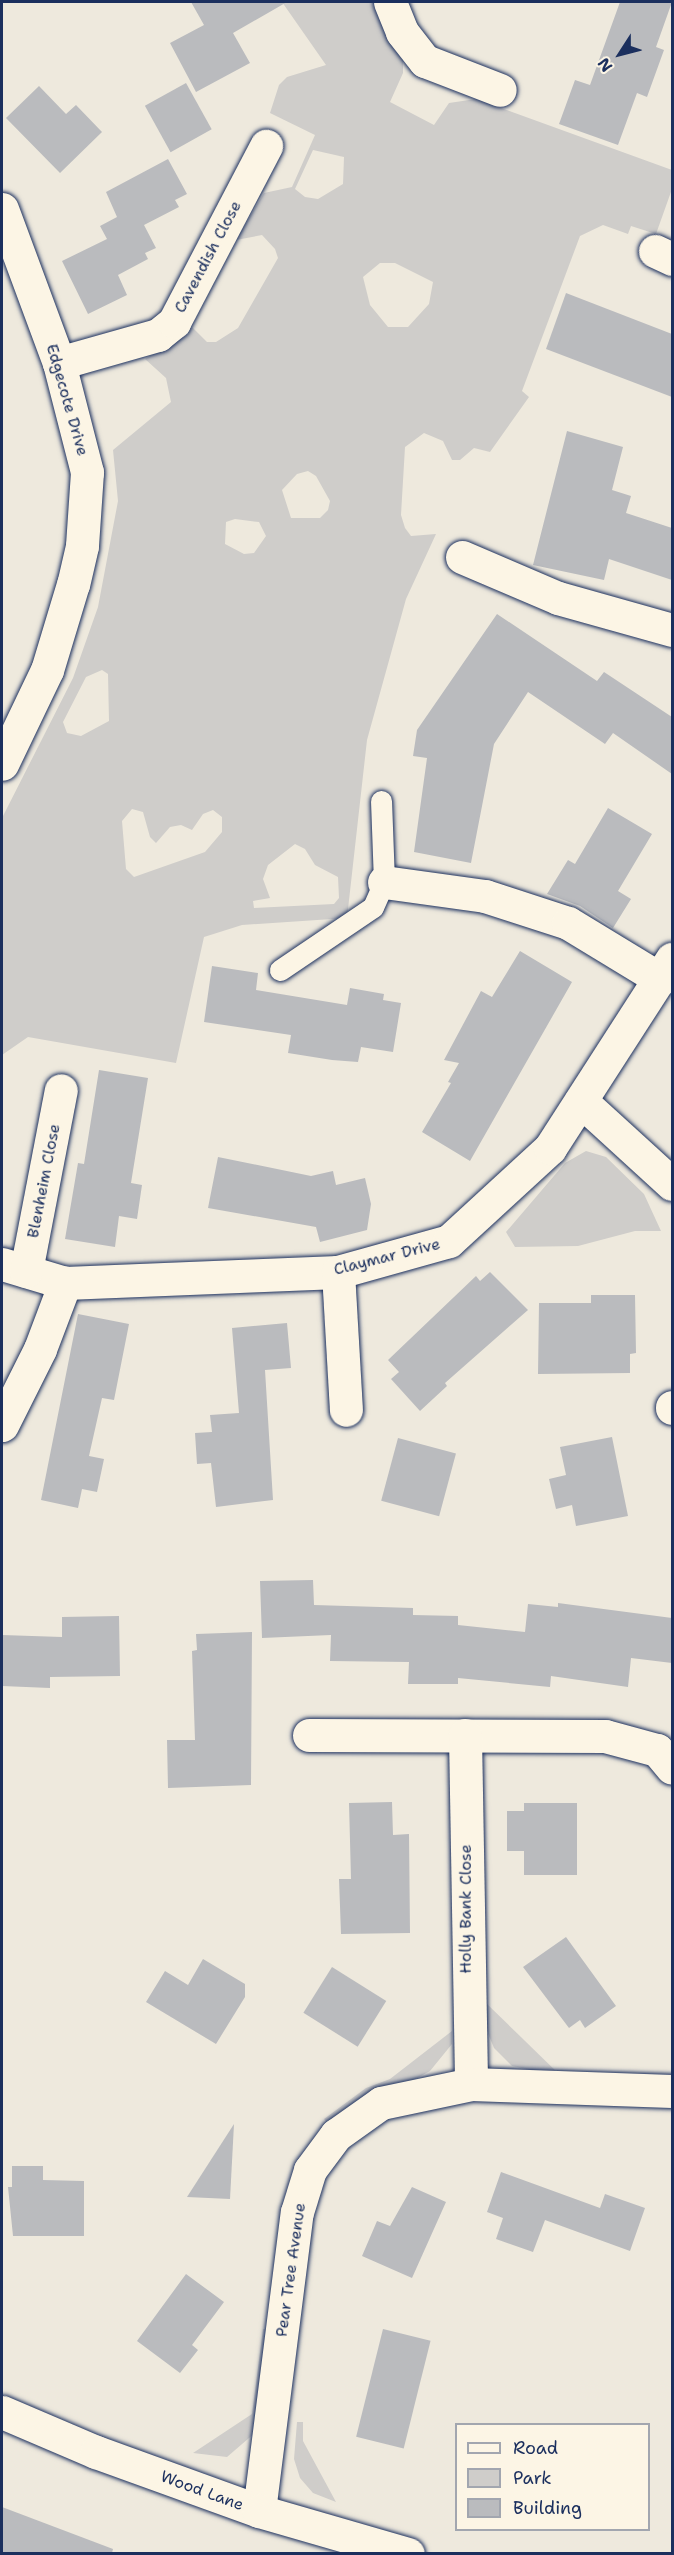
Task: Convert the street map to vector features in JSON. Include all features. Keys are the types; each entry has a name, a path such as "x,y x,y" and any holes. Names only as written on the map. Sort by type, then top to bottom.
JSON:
{"street":[{"path":"390,2 402,32 425,61 500,90"},
{"name":"Cavendish Close","path":"59,363 158,335 174,322 266,146"},
{"name":"Edgecote Drive","path":"2,209 59,363 87,472 82,546 47,670 2,764"},
{"path":"462,557 558,598 672,630"},
{"path":"384,882 485,896 568,923 666,969"},
{"name":"Claymar Drive","path":"14,1268 65,1283 338,1272 449,1241 550,1148 666,969"},
{"name":"Blenheim Close","path":"14,1268 61,1090"},
{"path":"581,1101 672,1184"},
{"path":"338,1272 346,1410"},
{"path":"2,1425 40,1349 65,1283"},
{"path":"309,1735 605,1736 657,1750 672,1768"},
{"name":"Holly Bank Close","path":"465,1735 471,2084"},
{"name":"Pear Tree Avenue","path":"259,2511 297,2212 310,2170 336,2135 381,2103 471,2084 672,2091"},
{"name":"Wood Lane","path":"2,2412 96,2452 259,2511 389,2551"}],"lane":[{"path":"280,970 373,908 384,882 381,801"}],"green space":[{"path":"282,2 374,2 387,35 403,58 403,73 390,102 434,125 449,103 476,99 672,170 672,189 656,234 631,226 628,234 603,225 580,236 522,391 529,397 490,452 474,448 460,460 452,460 443,441 424,433 405,447 401,515 405,528 411,536 436,534 406,599 367,740 347,918 242,925 204,937 176,1063 28,1037 2,1055 2,818 73,678 98,607 118,501 113,450 171,402 166,378 145,359 188,334 192,327 207,342 216,342 238,328 278,258 275,249 262,235 236,240 264,193 292,187 315,135 270,113 279,85 287,77 326,65","holes":["313,150 344,157 343,184 318,199 305,197 295,189","380,263 395,263 433,282 429,304 408,327 388,327 370,305 363,277","308,471 316,476 330,501 328,510 320,518 291,518 282,490 297,474","235,519 259,522 266,536 254,553 244,554 225,544 226,522","102,670 108,674 109,721 81,736 67,733 63,722 86,677","132,809 143,812 150,837 156,843 170,827 181,825 192,830 203,814 213,810 222,817 222,832 205,852 134,877 126,869 122,821","295,844 305,849 315,865 338,877 339,898 334,904 254,908 253,901 270,898 263,879 268,865"]},
{"path":"586,1151 606,1157 644,1194 661,1231 635,1231 578,1246 515,1247 506,1232 565,1163"},
{"path":"485,2002 561,2076 512,2066 494,2048 487,2031"},
{"path":"452,2031 452,2044 430,2071 330,2126 324,2119 366,2088 390,2079"},
{"path":"263,2329 270,2329 256,2432 227,2457 193,2453 252,2414"},
{"path":"297,2422 303,2422 303,2441 336,2502 313,2493 300,2478 294,2459"}],"building":[{"path":"191,2 287,2 233,33 250,63 196,92 170,43 204,25"},
{"path":"620,2 672,2 656,47 664,50 647,97 637,93 618,145 559,124 575,80 590,85"},
{"path":"186,83 212,129 171,152 145,106"},
{"path":"39,86 66,114 76,105 102,132 60,173 6,118"},
{"path":"168,159 187,194 175,200 179,207 144,225 156,248 145,253 148,259 118,275 127,295 88,314 62,261 107,239 100,226 117,217 106,192"},
{"path":"566,293 672,334 672,397 546,349"},
{"path":"567,431 623,447 612,490 631,496 626,513 672,528 672,580 609,559 604,580 533,565"},
{"path":"497,614 597,681 604,672 672,717 672,774 613,733 605,744 528,692 494,744 471,863 414,852 427,758 413,756 417,730"},
{"path":"608,808 652,834 618,891 631,899 613,928 580,906 547,894 568,860 575,864"},
{"path":"520,951 572,982 470,1161 422,1132 451,1083 448,1082 459,1063 444,1060 481,991 492,997"},
{"path":"212,966 258,973 256,990 347,1005 350,988 384,994 383,1000 401,1003 393,1052 361,1047 358,1062 332,1060 288,1053 291,1035 204,1022"},
{"path":"99,1070 148,1078 131,1183 142,1185 137,1219 119,1216 115,1247 65,1239 78,1163 84,1164"},
{"path":"218,1157 311,1176 333,1171 336,1185 365,1178 371,1204 367,1230 320,1242 316,1227 208,1208"},
{"path":"490,1272 528,1310 445,1383 447,1386 420,1411 391,1379 399,1372 388,1360 476,1276 480,1281"},
{"path":"591,1295 635,1295 636,1353 630,1354 630,1373 538,1374 539,1303 591,1303"},
{"path":"78,1314 129,1324 114,1400 102,1398 89,1456 104,1459 97,1492 82,1489 78,1508 41,1500"},
{"path":"287,1323 291,1368 265,1370 273,1500 216,1507 211,1463 197,1464 195,1433 212,1432 210,1415 239,1413 232,1328"},
{"path":"612,1437 628,1516 576,1526 572,1505 556,1509 549,1479 566,1475 560,1447"},
{"path":"398,1438 456,1454 439,1516 381,1501"},
{"path":"313,1580 314,1605 413,1608 413,1615 458,1616 458,1625 525,1632 528,1604 558,1607 558,1603 672,1618 672,1663 631,1658 628,1687 551,1676 550,1687 458,1678 458,1684 408,1684 409,1662 330,1661 331,1635 262,1638 260,1581"},
{"path":"119,1616 120,1676 50,1677 50,1688 2,1686 2,1635 62,1637 62,1617"},
{"path":"252,1632 251,1785 168,1788 167,1740 195,1740 192,1651 197,1650 196,1634"},
{"path":"392,1802 393,1835 409,1834 410,1933 341,1934 339,1879 351,1879 349,1803"},
{"path":"524,1803 577,1803 577,1875 524,1875 524,1851 507,1851 507,1811 524,1811"},
{"path":"566,1937 616,2006 585,2028 580,2020 569,2028 523,1967"},
{"path":"203,1959 245,1984 245,1997 216,2044 146,2002 165,1971 188,1985"},
{"path":"332,1967 386,2001 358,2047 303,2013"},
{"path":"234,2124 230,2199 187,2197"},
{"path":"12,2166 43,2166 43,2180 84,2181 84,2236 13,2236 8,2187 12,2187"},
{"path":"501,2172 600,2208 605,2194 645,2208 630,2251 545,2220 533,2252 496,2239 503,2218 487,2212"},
{"path":"412,2187 446,2202 412,2278 362,2256 377,2221 390,2226"},
{"path":"186,2274 224,2302 192,2345 198,2350 180,2373 137,2341"},
{"path":"383,2329 431,2341 404,2449 356,2437"},
{"path":"2,2507 113,2549 112,2553 2,2553"}]}
